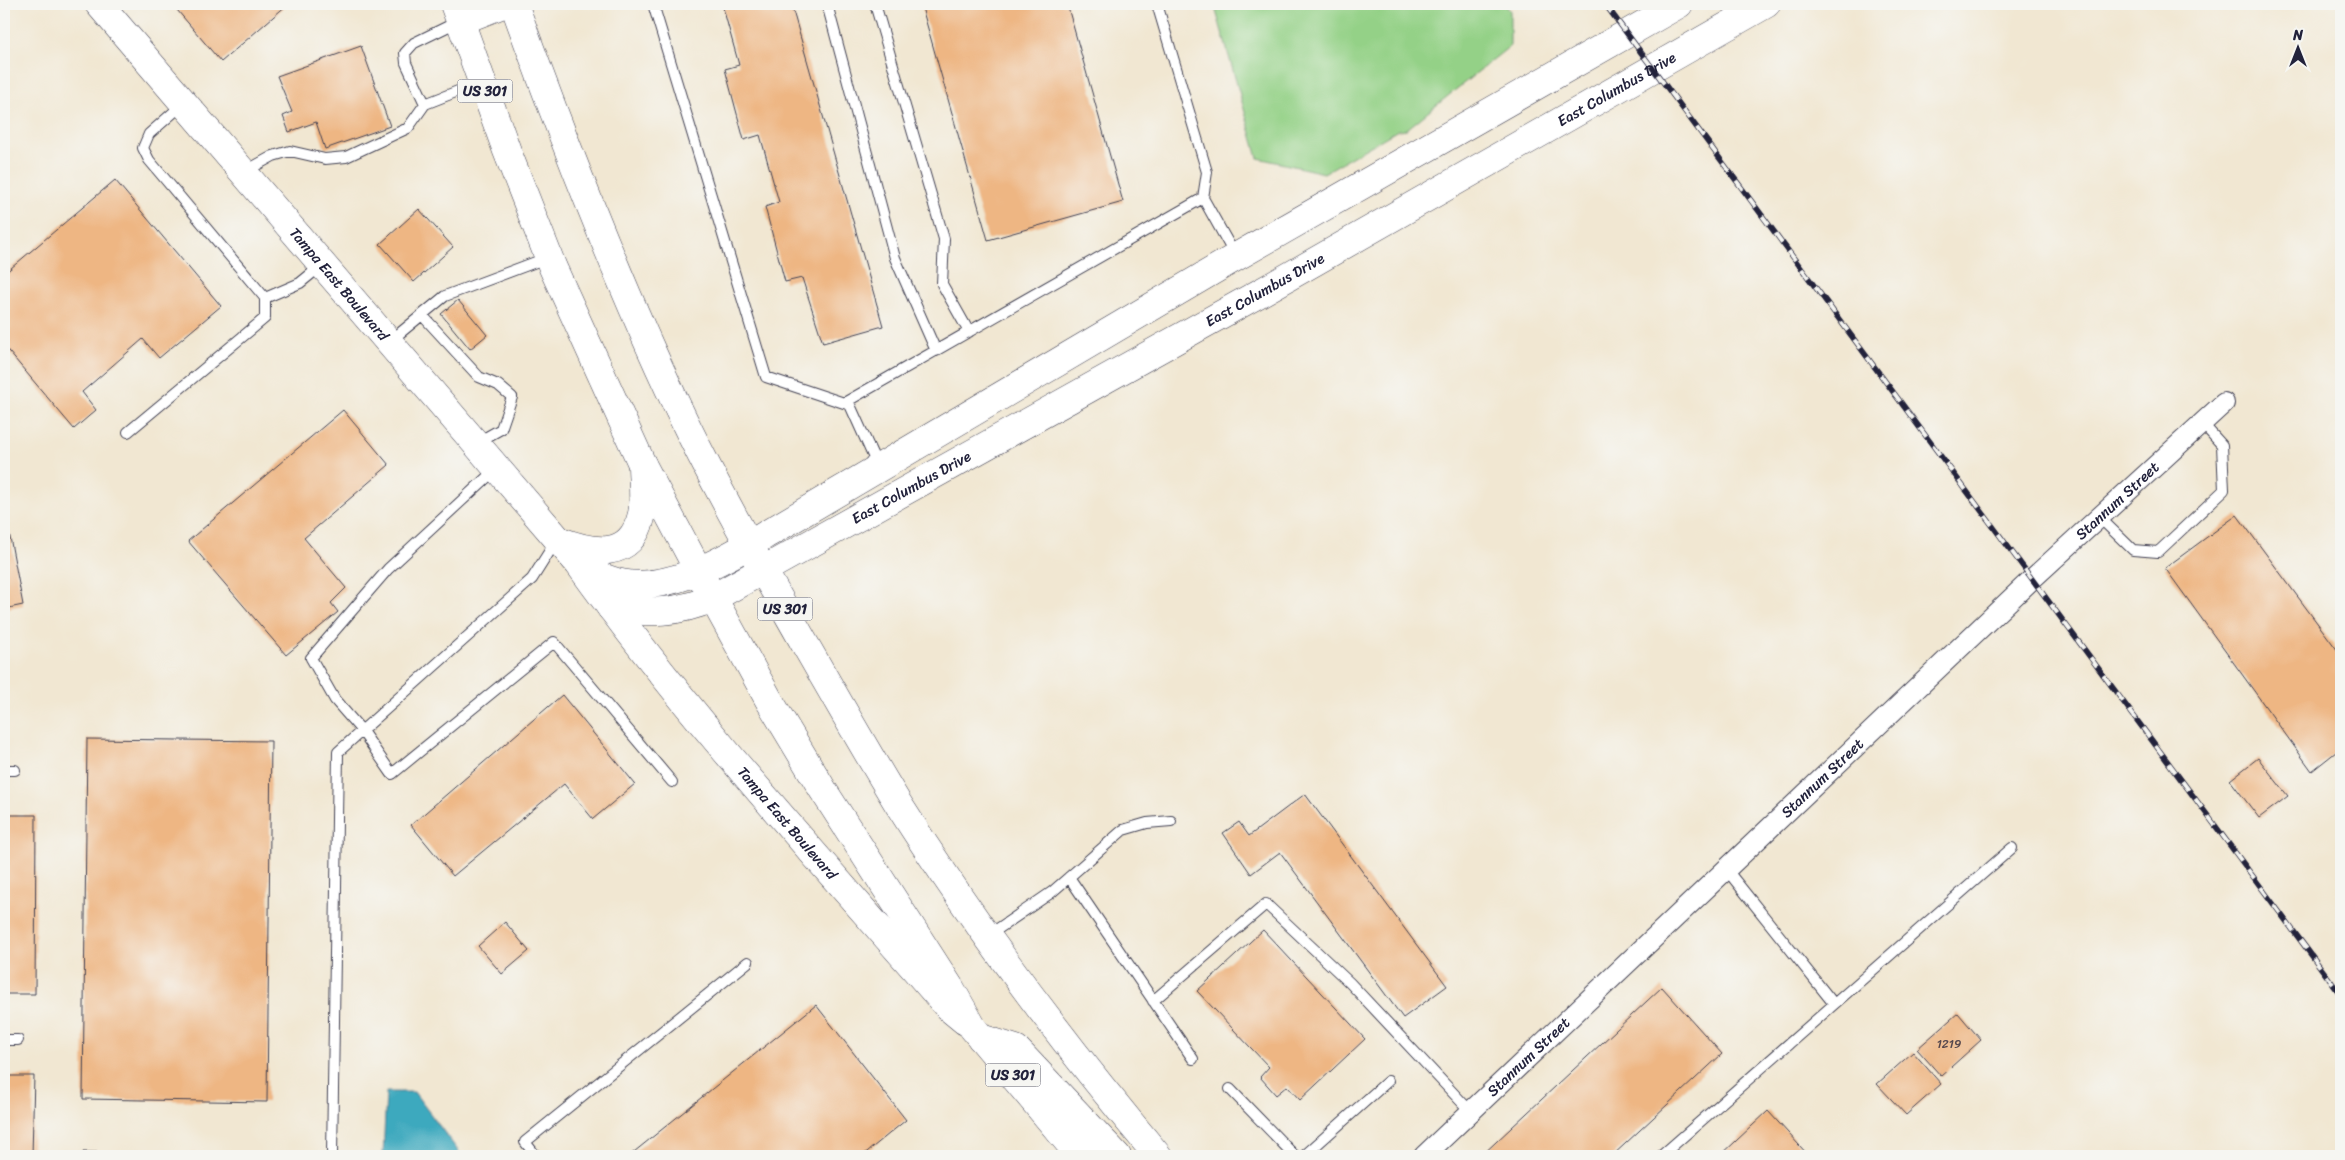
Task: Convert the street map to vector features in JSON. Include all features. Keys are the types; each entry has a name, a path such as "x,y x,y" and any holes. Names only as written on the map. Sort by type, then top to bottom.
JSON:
{"main road":[{"name":"Tampa East Boulevard","path":"99,4 579,564 628,633 756,787 948,1006 977,1033"},
{"path":"457,12 503,4"},
{"name":"US 301","path":"514,4 605,245 677,406 748,545 897,801 988,935 1096,1083 1158,1156"},
{"name":"East Columbus Drive","path":"699,571 748,545 1236,257 1679,4"},
{"name":"East Columbus Drive","path":"712,598 1258,294 1766,4"},
{"name":"US 301","path":"457,12 549,257 642,464 712,598 778,717 977,1033 1080,1156"},
{"path":"1236,257 1258,294"},
{"path":"557,540 586,550 607,552 623,545 633,536 642,514 642,464"},
{"name":"Tampa East Boulevard","path":"579,564 610,581 641,585 665,582 699,571"},
{"path":"611,608 661,612 691,608 712,598"},
{"path":"977,1033 1016,1049 1117,1156"}],"street":[{"name":"Stannum Street","path":"1424,1156 1726,869 2224,403"}],"lane":[{"path":"653,4 766,377 850,405 878,468"},
{"path":"826,4 895,258 936,351"},
{"path":"874,4 944,239 942,284 969,332"},
{"path":"1157,4 1207,172 1203,198 1236,257"},
{"path":"425,104 406,62 405,53 414,43 457,12"},
{"path":"243,172 273,156 290,152 325,159 346,157 408,128 425,104 482,82"},
{"path":"128,432 265,318 265,298 149,160 143,148 149,134 184,103"},
{"path":"844,403 1203,198"},
{"path":"388,342 445,296 549,257"},
{"path":"265,298 300,283 322,265"},
{"path":"422,315 479,377 498,385 512,397 501,429 474,443"},
{"path":"2099,518 2133,550 2158,552 2224,490 2222,445 2202,423"},
{"path":"496,469 388,569 312,658 335,700 362,731 392,774 554,642 672,782"},
{"path":"332,1156 338,752 532,579 557,540"},
{"path":"4,770 16,770"},
{"path":"988,935 1052,892 1123,830 1147,823 1171,821"},
{"path":"1660,1156 2012,848"},
{"path":"1726,869 1834,1004"},
{"path":"1069,877 1193,1058"},
{"path":"1153,1001 1266,904 1350,983 1471,1112"},
{"path":"536,1156 525,1142 748,962"},
{"path":"4,1040 18,1040"},
{"path":"1304,1156 1388,1081"},
{"path":"1230,1089 1295,1156"}],"green space":[{"path":"1214,4 1505,4 1510,11 1510,46 1407,129 1398,130 1324,173 1258,158"}],"water":[{"path":"386,1092 414,1092 462,1156 383,1156"}],"building":[{"path":"172,4 288,4 221,62"},
{"path":"722,4 791,4 883,326 823,343 802,278 785,282 765,207 779,202 760,135 744,140 725,69 739,65"},
{"path":"921,4 1067,4 1123,202 988,240"},
{"path":"361,46 390,126 325,149 316,122 289,132 283,116 292,112 277,76"},
{"path":"115,180 221,306 159,358 143,339 82,392 96,410 74,429 4,346 4,274"},
{"path":"419,209 453,247 414,282 380,244"},
{"path":"458,300 487,335 470,349 441,314"},
{"path":"343,410 389,465 304,538 346,588 331,603 338,612 286,655 188,541"},
{"path":"4,506 23,605 4,609"},
{"path":"2237,515 2341,655 2341,748 2312,771 2165,568"},
{"path":"562,695 635,784 593,819 564,784 453,876 411,825"},
{"path":"87,739 271,741 267,1102 83,1099"},
{"path":"2258,758 2288,796 2259,818 2230,780"},
{"path":"1305,794 1447,986 1403,1018 1280,852 1251,874 1223,833 1239,822 1249,836"},
{"path":"4,815 36,815 35,994 4,994"},
{"path":"505,922 529,951 502,974 478,946"},
{"path":"1263,930 1365,1039 1300,1100 1287,1086 1276,1095 1260,1077 1269,1067 1197,991"},
{"path":"1662,987 1722,1054 1612,1156 1481,1156"},
{"path":"816,1005 906,1120 862,1156 629,1156"},
{"path":"1958,1013 1981,1040 1941,1076 1917,1049"},
{"path":"1913,1052 1941,1084 1906,1115 1877,1084"},
{"path":"4,1076 34,1076 32,1156 4,1156"},
{"path":"1768,1111 1809,1156 1720,1156"},
{"path":"83,1152 266,1154 266,1156 83,1156"}],"railway":[{"path":"1605,4 2341,995"}]}
